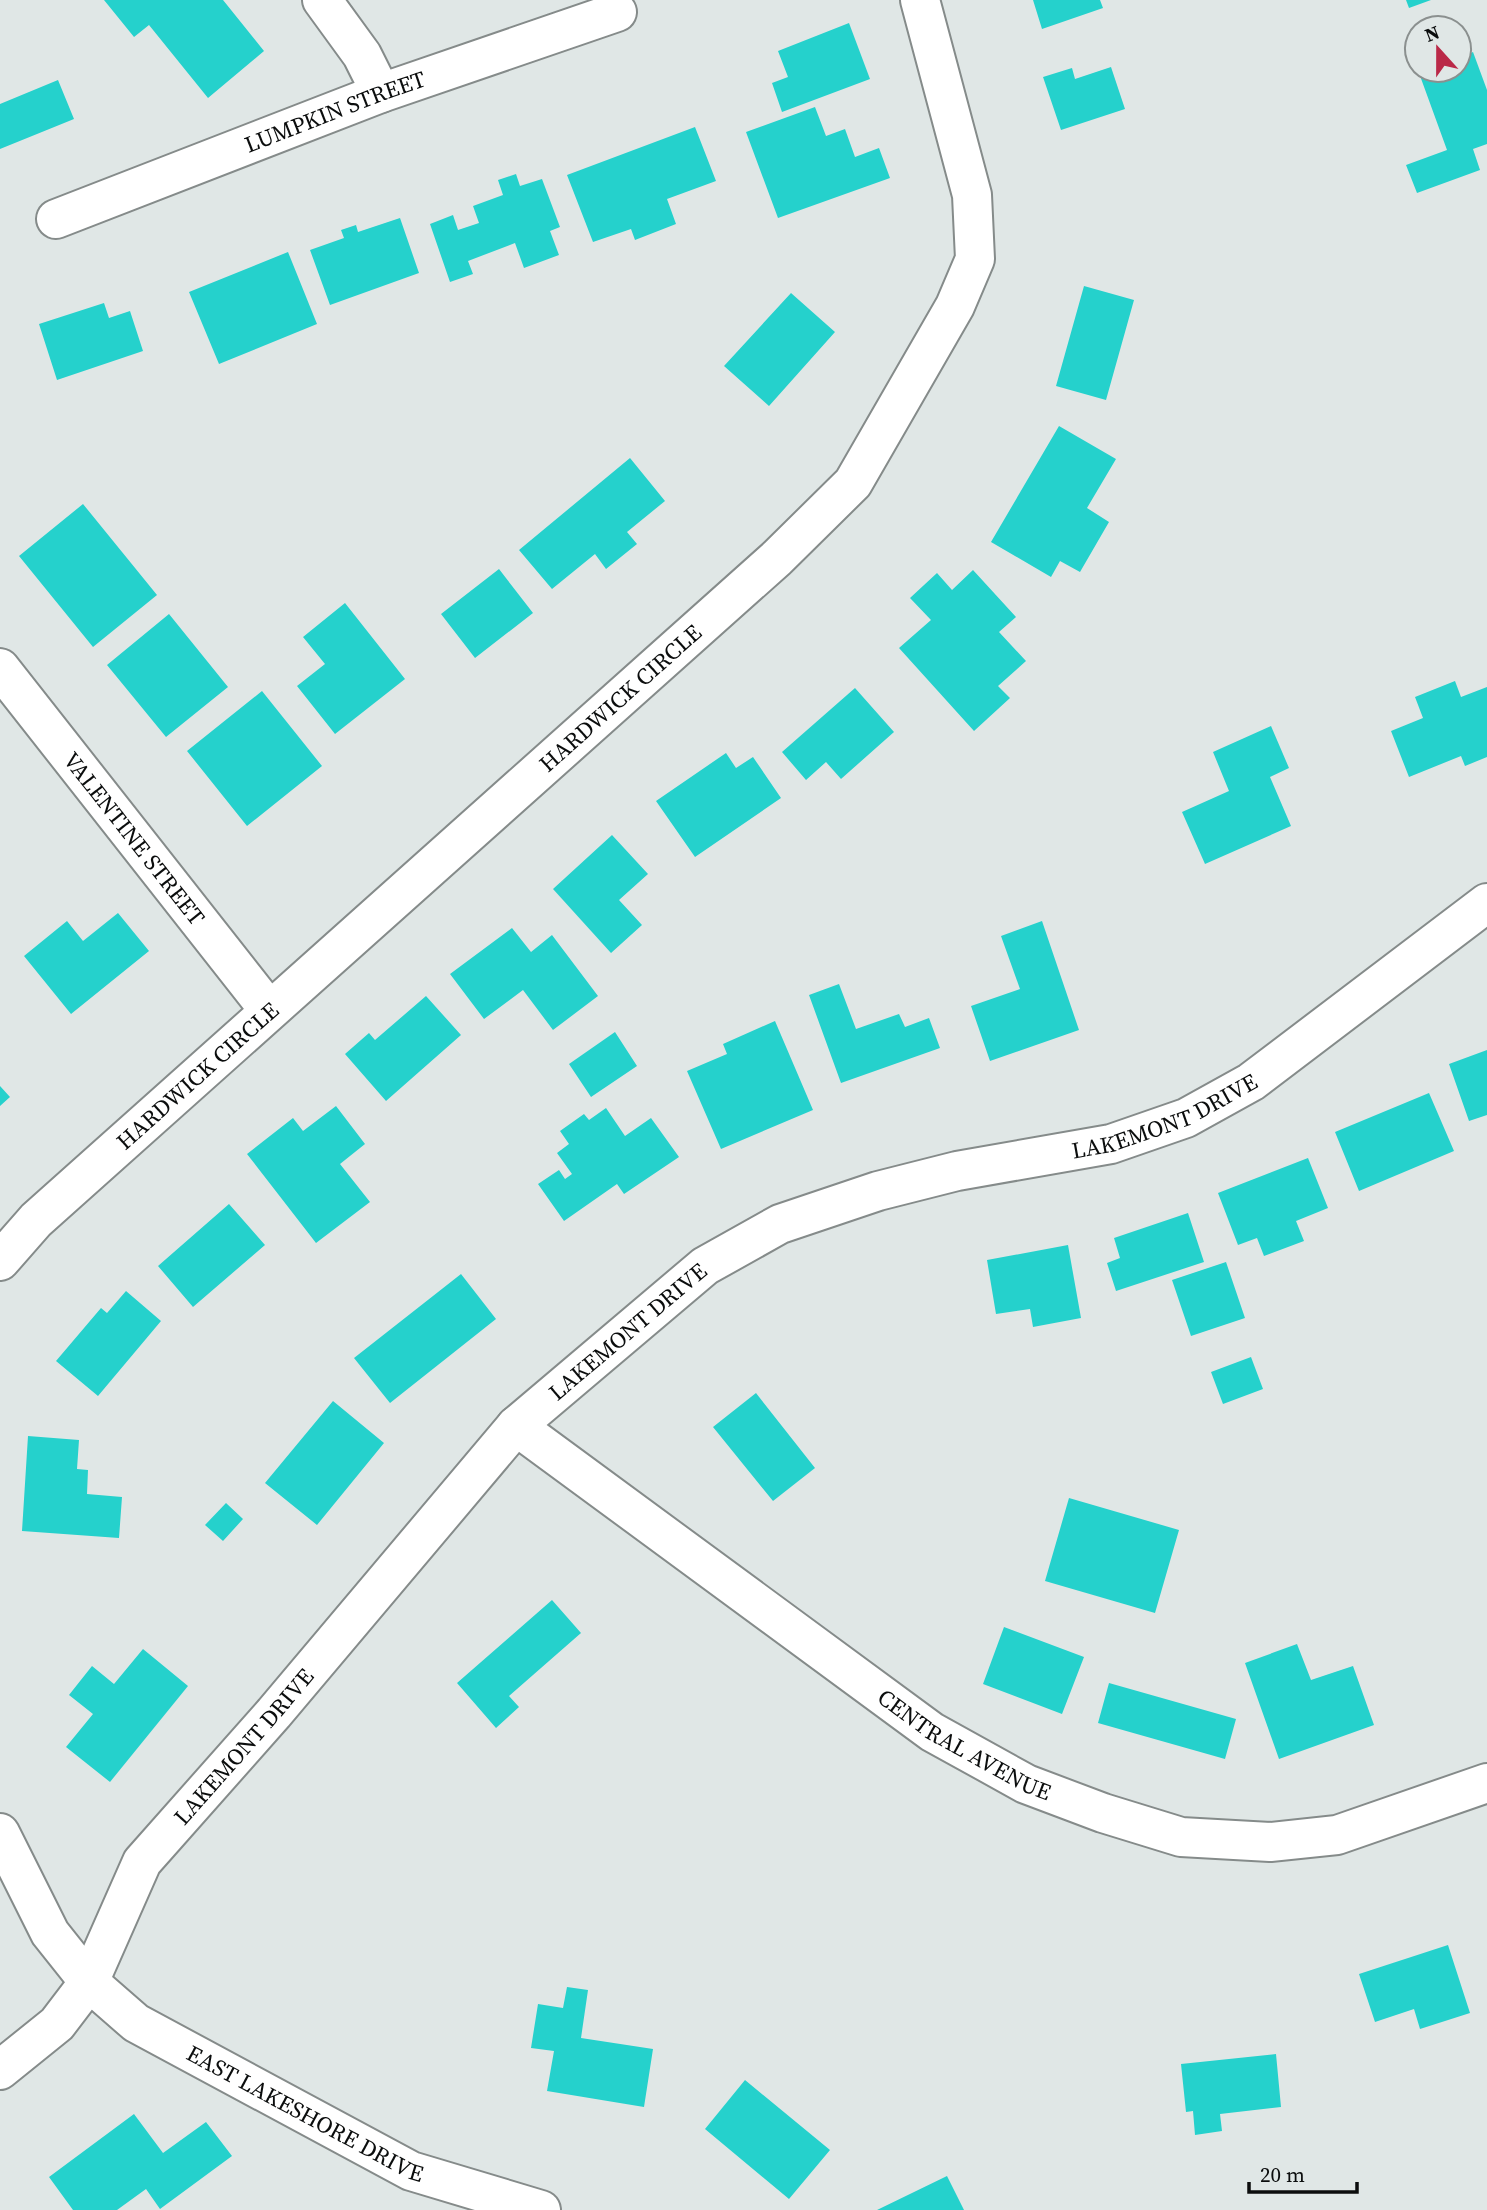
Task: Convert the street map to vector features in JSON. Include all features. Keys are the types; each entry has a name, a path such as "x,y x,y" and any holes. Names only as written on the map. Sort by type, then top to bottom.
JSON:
{"street":[{"path":"323,0 362,55 381,93"},
{"name":"HARDWICK CIRCLE","path":"0,1261 36,1220 778,558 853,483 955,306 975,259 972,195 919,0"},
{"name":"LUMPKIN STREET","path":"56,219 381,93 617,12"},
{"name":"VALENTINE STREET","path":"0,668 269,1010"},
{"name":"LAKEMONT DRIVE","path":"0,2070 57,2024 89,1982 142,1862 274,1713 516,1426 705,1266 780,1224 878,1191 957,1171 1111,1144 1186,1118 1251,1082 1487,903"},
{"name":"CENTRAL AVENUE","path":"516,1426 932,1732 1026,1784 1103,1813 1181,1837 1270,1842 1337,1835 1487,1783"},
{"path":"0,1833 50,1933 89,1982"},
{"name":"EAST LAKESHORE DRIVE","path":"89,1982 136,2023 411,2171 541,2210"}],"building":[{"path":"104,0 223,0 264,51 208,98 149,25 134,37"},
{"path":"1033,0 1100,0 1103,8 1042,29"},
{"path":"1406,0 1431,0 1409,8"},
{"path":"849,23 870,79 782,112 772,83 788,77 778,51"},
{"path":"1473,52 1487,90 1487,144 1473,149 1480,170 1417,193 1406,165 1447,150 1423,84 1473,84"},
{"path":"1111,67 1125,109 1061,130 1043,77 1072,68 1075,79"},
{"path":"58,80 74,119 0,149 0,104"},
{"path":"815,107 826,136 845,129 855,157 879,148 890,178 778,218 746,132"},
{"path":"695,127 716,181 667,199 676,224 635,240 631,229 593,242 567,175"},
{"path":"516,174 520,186 542,179 560,227 550,231 559,255 524,268 515,243 468,261 473,274 450,282 430,224 453,215 458,230 479,223 473,206 503,195 498,180"},
{"path":"400,218 419,273 330,305 310,250 344,238 341,230 356,225 358,232"},
{"path":"288,252 317,324 219,364 189,292"},
{"path":"1084,286 1134,300 1106,400 1056,386"},
{"path":"791,293 835,332 769,406 724,366"},
{"path":"104,303 109,318 130,311 143,351 57,380 39,324"},
{"path":"1059,426 1116,459 1087,508 1109,522 1080,572 1060,561 1051,577 991,542"},
{"path":"630,458 665,501 627,532 637,544 606,569 595,554 552,589 519,550"},
{"path":"83,504 157,595 93,647 19,556"},
{"path":"499,569 533,613 475,658 441,614"},
{"path":"973,570 1016,617 999,632 1026,661 998,686 1010,698 974,731 899,648 931,620 910,598 937,573 952,590"},
{"path":"345,603 405,679 335,734 297,686 325,664 303,637"},
{"path":"169,614 228,687 166,737 107,665"},
{"path":"1455,681 1461,697 1487,687 1487,757 1465,766 1461,756 1409,777 1391,731 1423,718 1415,697"},
{"path":"855,688 894,732 841,779 826,762 806,780 782,752"},
{"path":"262,691 322,766 247,826 187,751"},
{"path":"1271,726 1289,768 1270,777 1291,826 1205,864 1182,812 1229,791 1213,752"},
{"path":"726,753 736,768 753,757 781,798 695,857 656,801"},
{"path":"612,835 648,874 619,900 642,925 611,953 553,889"},
{"path":"118,913 149,951 71,1014 24,956 67,921 83,941"},
{"path":"1042,921 1079,1030 990,1061 971,1006 1020,989 1001,936"},
{"path":"512,928 531,952 552,935 598,996 553,1030 523,990 484,1019 450,974"},
{"path":"839,984 856,1029 899,1014 905,1027 929,1018 940,1048 841,1083 809,995"},
{"path":"426,996 461,1035 386,1101 345,1054 369,1033 375,1040"},
{"path":"775,1021 813,1110 721,1149 687,1071 727,1054 723,1044"},
{"path":"615,1032 637,1066 591,1097 569,1064"},
{"path":"1487,1050 1487,1115 1469,1121 1449,1064"},
{"path":"0,1086 10,1097 0,1106"},
{"path":"1429,1093 1454,1151 1359,1191 1335,1132"},
{"path":"336,1106 365,1144 340,1164 370,1202 316,1243 247,1154 293,1118 303,1131"},
{"path":"606,1108 625,1136 651,1118 679,1157 624,1194 617,1184 564,1221 538,1184 559,1170 565,1179 572,1174 557,1153 569,1144 560,1131 584,1114 589,1120"},
{"path":"1308,1158 1328,1208 1296,1221 1304,1241 1264,1256 1257,1238 1238,1245 1218,1193"},
{"path":"229,1204 265,1245 193,1307 158,1266"},
{"path":"1188,1213 1204,1262 1116,1291 1107,1263 1120,1258 1114,1238"},
{"path":"1068,1245 1081,1318 1033,1327 1030,1309 996,1314 987,1260"},
{"path":"1226,1262 1245,1318 1191,1336 1172,1280"},
{"path":"461,1274 496,1319 390,1403 354,1358"},
{"path":"126,1291 161,1321 98,1396 56,1361 101,1308 107,1313"},
{"path":"1251,1357 1263,1389 1223,1404 1211,1372"},
{"path":"756,1393 815,1468 773,1501 713,1427"},
{"path":"333,1401 384,1443 317,1525 265,1483"},
{"path":"28,1436 79,1440 77,1469 88,1470 87,1494 122,1497 119,1538 22,1531"},
{"path":"1069,1498 1179,1530 1155,1613 1045,1581"},
{"path":"226,1503 243,1519 223,1541 205,1525"},
{"path":"552,1600 581,1633 509,1696 519,1707 496,1728 457,1683"},
{"path":"1004,1627 1084,1657 1062,1714 983,1684"},
{"path":"1297,1644 1311,1680 1353,1666 1374,1725 1279,1759 1245,1663"},
{"path":"143,1649 188,1686 110,1782 66,1747 93,1714 69,1695 92,1666 114,1684"},
{"path":"1109,1683 1236,1719 1225,1759 1098,1723"},
{"path":"1448,1945 1470,2013 1420,2029 1414,2009 1375,2022 1359,1974"},
{"path":"567,1987 588,1990 581,2038 653,2049 644,2107 547,2091 554,2051 531,2048 538,2004 563,2008"},
{"path":"1276,2054 1281,2107 1220,2114 1222,2131 1195,2135 1193,2111 1186,2112 1181,2064"},
{"path":"745,2080 830,2150 789,2199 705,2129"},
{"path":"134,2114 163,2153 206,2122 232,2156 160,2209 146,2189 117,2210 73,2210 49,2177"},
{"path":"947,2176 964,2210 877,2210"}]}
